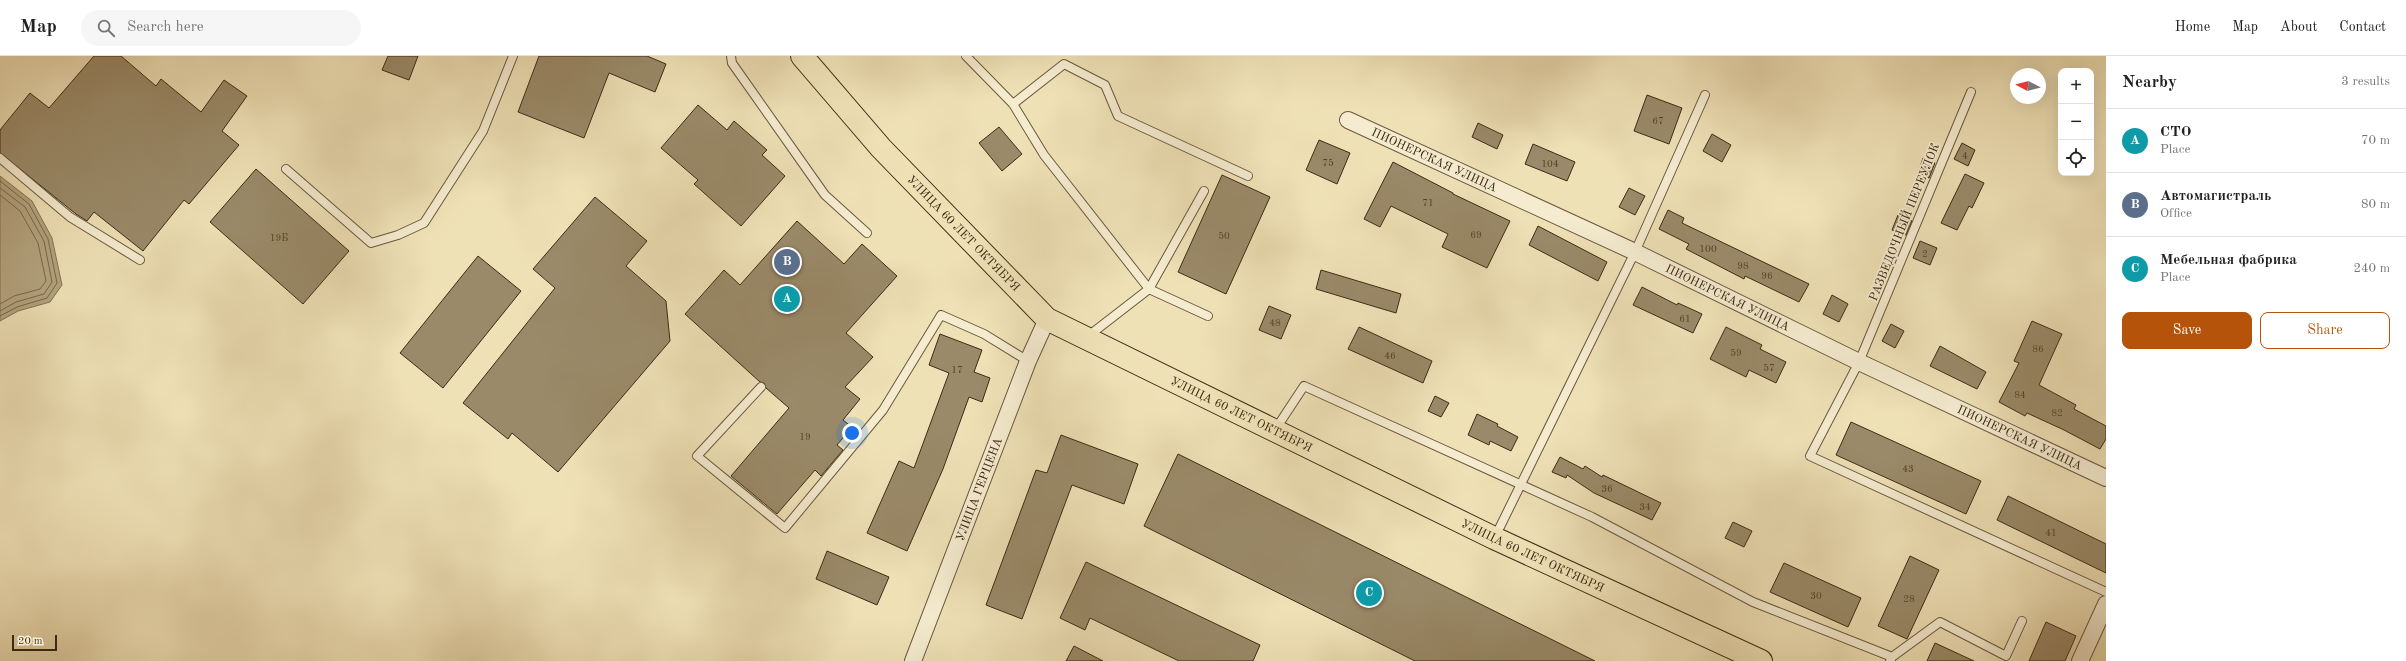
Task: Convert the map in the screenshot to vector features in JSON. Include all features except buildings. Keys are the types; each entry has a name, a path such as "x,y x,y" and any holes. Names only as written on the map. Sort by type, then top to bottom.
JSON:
{"main road":[{"name":"УЛИЦА 60 ЛЕТ ОКТЯБРЯ","path":"802,56 881,148 1048,319 1494,538 1761,661"}],"street":[{"name":"ПИОНЕРСКАЯ УЛИЦА","path":"1348,120 1635,252 1859,362 2106,478"},
{"name":"УЛИЦА ГЕРЦЕНА","path":"913,661 1028,361 1048,319"},
{"path":"2080,661 2106,604"}],"lane":[{"path":"286,169 371,243 398,235 424,223 483,131 514,56"},
{"path":"731,56 732,63 825,195 867,233"},
{"path":"966,56 1013,104 1044,155 1149,290 1208,316"},
{"path":"1013,104 1064,64 1105,85 1118,116 1248,176"},
{"name":"РАЗВЕДОЧНЫЙ ПЕРЕУЛОК","path":"1971,92 1859,362 1810,456 2106,592"},
{"path":"1494,538 1521,486 1635,252 1705,95"},
{"path":"0,158 70,217 140,260"},
{"path":"1086,338 1149,290 1204,191"},
{"path":"761,387 697,456 785,528 883,410 941,315 984,334 1028,361"},
{"path":"1275,430 1304,386 1592,517 1754,602 1891,659 1940,622 2006,656 2022,621"}],"water":[{"path":"0,176 32,201 52,238 62,285 50,302 18,311 0,321"}],"place":[{"name":"Автомагистраль","path":"787,262"},
{"name":"СТО","path":"787,299"},
{"name":"Мебельная фабрика","path":"1369,593"}]}
